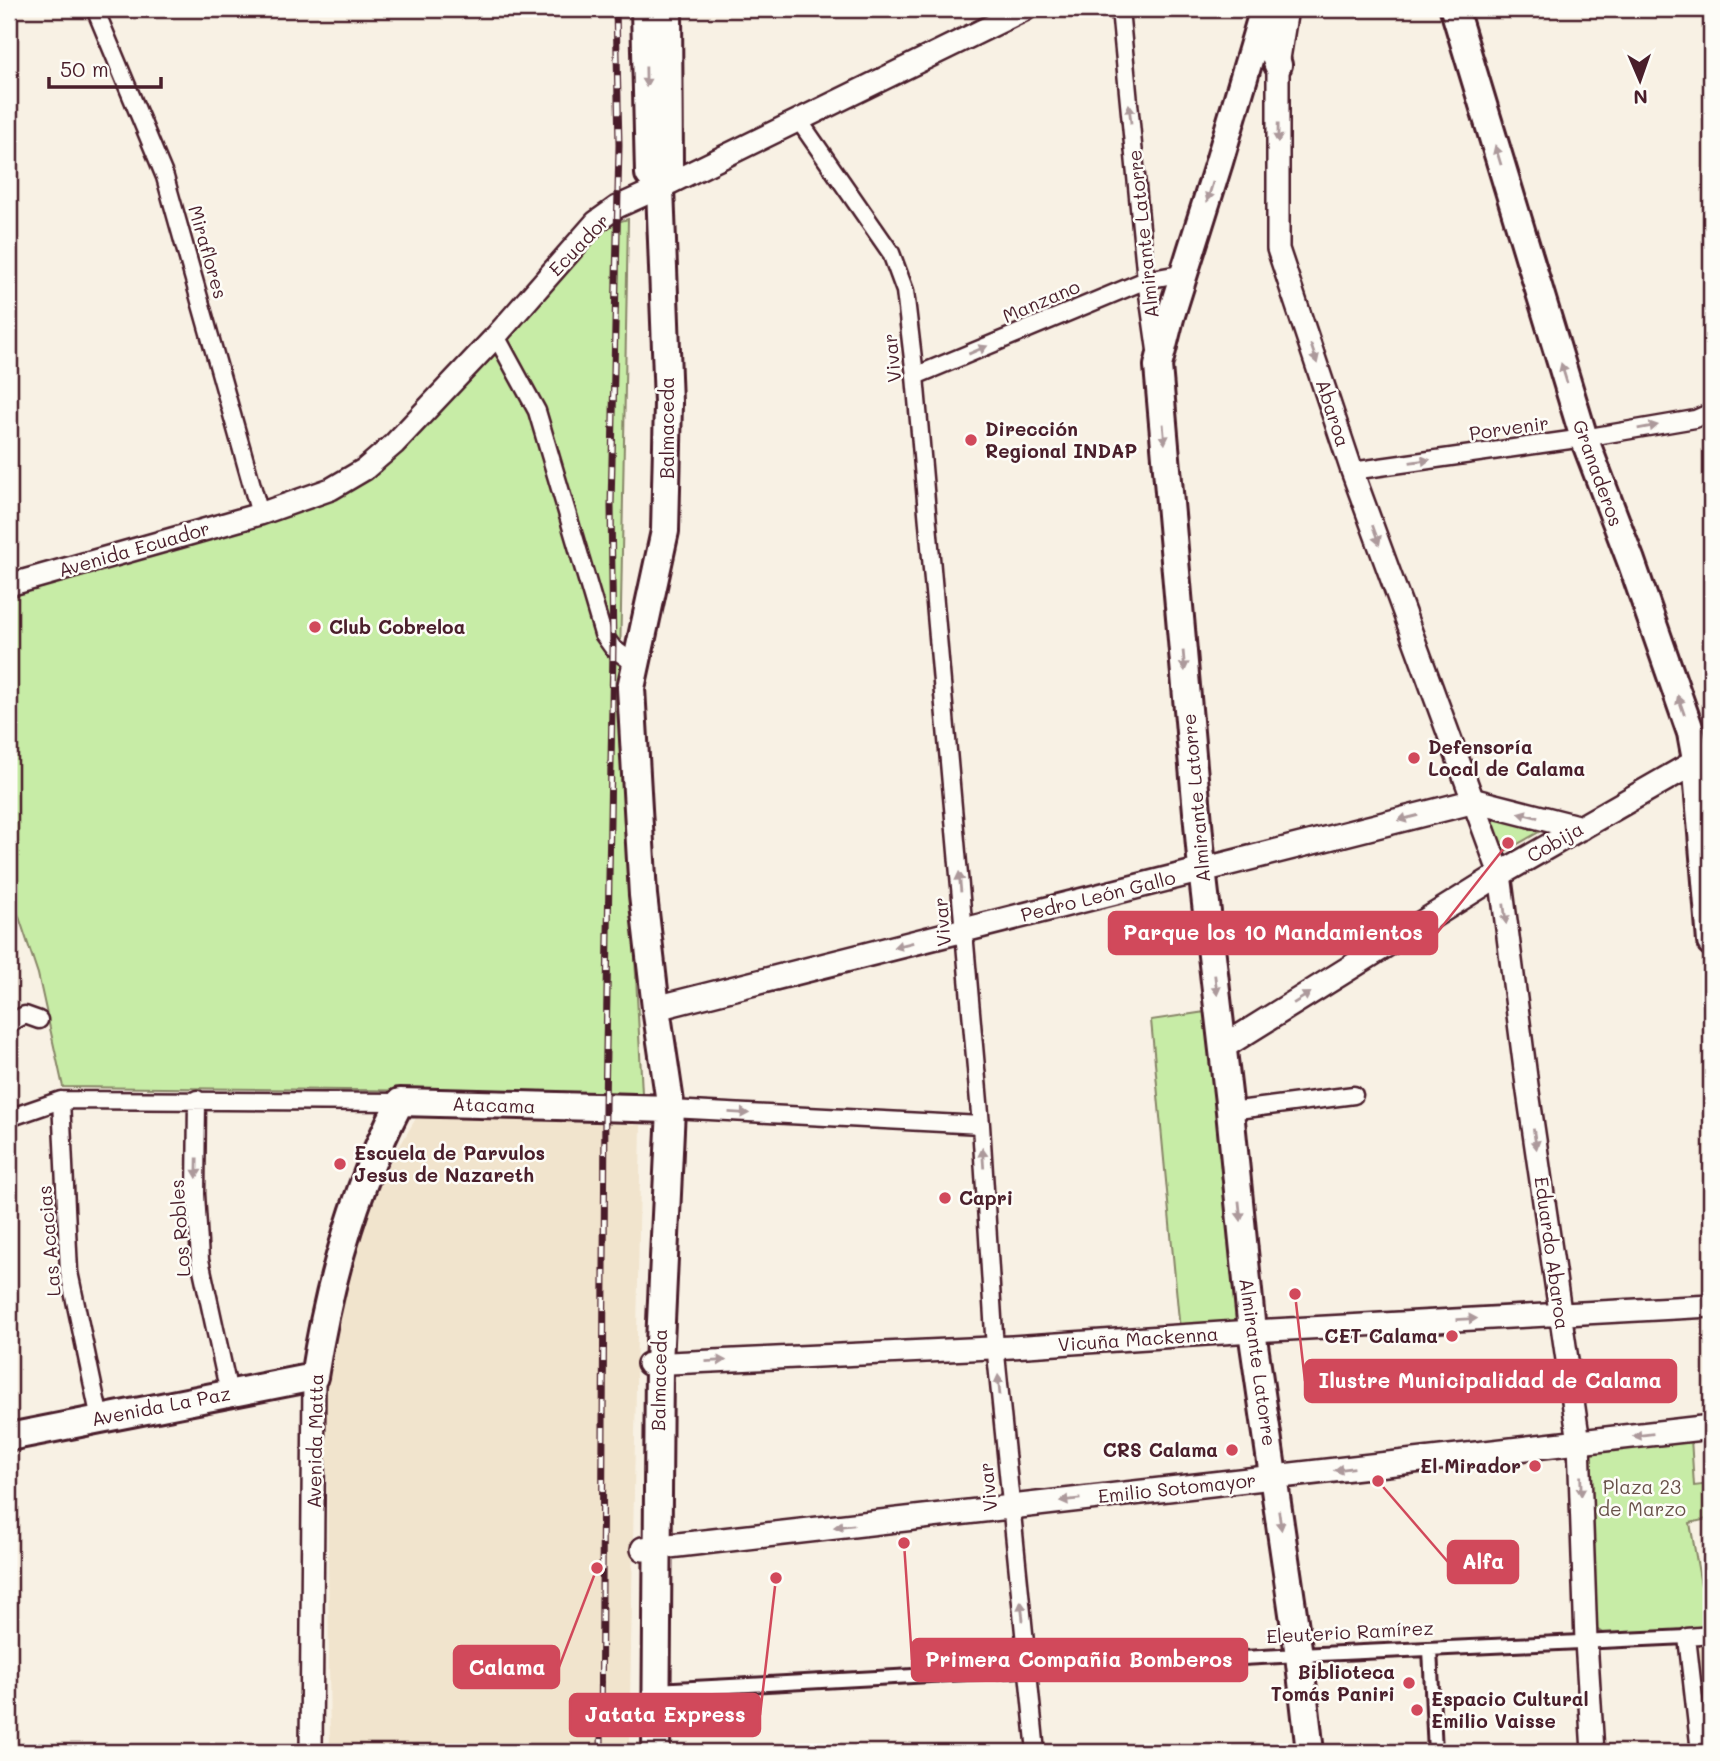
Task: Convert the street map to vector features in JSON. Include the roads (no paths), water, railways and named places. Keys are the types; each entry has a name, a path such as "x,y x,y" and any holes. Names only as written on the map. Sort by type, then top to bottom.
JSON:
{"main road":[{"name":"Balmaceda","path":"645,9 649,174 660,187"},
{"name":"Balmaceda","path":"643,1752 662,1109 656,1008 643,895 631,688 665,531 668,482 668,403 660,187 669,167 668,9"},
{"name":"Granaderos","path":"1454,9 1584,438 1631,561 1691,733 1704,756 1711,942"},
{"path":"1263,12 1278,65"},
{"path":"1158,366 1263,12"},
{"name":"Almirante Latorre","path":"1158,366 1202,869 1252,1331 1299,1655 1310,1752"},
{"name":"Cobija","path":"1223,1047 1500,874 1704,756"},
{"name":"Pedro León Gallo","path":"656,1008 1475,801 1581,828"},
{"name":"Atacama","path":"400,1102 662,1109"},
{"name":"Avenida Matta","path":"314,1377 331,1283 365,1174 400,1102"},
{"name":"Avenida La Paz","path":"9,1437 314,1377"},
{"name":"Emilio Sotomayor","path":"649,1548 1711,1427"},
{"name":"Balmaceda","path":"649,1548 656,1752"}],"street":[{"name":"Miraflores","path":"95,9 165,177 260,514"},
{"name":"Ecuador","path":"260,514 331,489 365,469 394,444 496,336 596,222 617,207 1026,9"},
{"name":"Almirante Latorre","path":"1120,9 1146,280 1158,366"},
{"name":"Abaroa","path":"1287,9 1278,65 1278,249 1352,471 1475,801"},
{"name":"Vivar","path":"798,119 891,253 905,291 915,376 981,1125 996,1348 1036,1752"},
{"name":"Manzano","path":"915,376 1146,280 1185,273"},
{"path":"496,336 537,411 603,634 614,648 636,665"},
{"name":"Porvenir","path":"1352,471 1584,438 1695,419 1711,412"},
{"name":"Avenida Ecuador","path":"9,584 260,514"},
{"name":"Eduardo Abaroa","path":"1475,801 1500,874 1527,1085 1579,1442 1593,1752"},
{"path":"9,1023 25,1015 39,1020"},
{"path":"1230,1111 1354,1095"},
{"name":"Los Robles","path":"197,1099 196,1194 200,1260 229,1393"},
{"name":"Atacama","path":"9,1118 61,1100 400,1102"},
{"name":"Las Acacias","path":"61,1100 69,1272 100,1419"},
{"name":"Atacama","path":"662,1109 981,1125"},
{"name":"Vicuña Mackenna","path":"653,1364 996,1348 1711,1306"},
{"name":"Avenida Matta","path":"312,1752 314,1377"},
{"name":"Eleuterio Ramírez","path":"655,1690 1711,1635"},
{"path":"1687,1637 1700,1752"},
{"path":"1430,1649 1435,1752"}],"railway":[{"path":"601,1752 605,1107 613,648 611,506 619,145 616,9"}],"place":[{"name":"Dirección Regional INDAP","path":"971,440"},
{"name":"Club Cobreloa","path":"315,627"},
{"name":"Defensoría Local de Calama","path":"1414,758"},
{"name":"Parque los 10 Mandamientos","path":"1508,843"},
{"name":"Escuela de Parvulos Jesus de Nazareth","path":"340,1164"},
{"name":"Capri","path":"945,1198"},
{"name":"Ilustre Municipalidad de Calama","path":"1295,1294"},
{"name":"CET Calama","path":"1452,1336"},
{"name":"CRS Calama","path":"1232,1450"},
{"name":"El Mirador","path":"1535,1466"},
{"name":"Alfa","path":"1378,1481"},
{"name":"Primera Compañia Bomberos","path":"904,1543"},
{"name":"Calama","path":"597,1568"},
{"name":"Jatata Express","path":"776,1578"},
{"name":"Biblioteca Tomás Paniri","path":"1409,1683"},
{"name":"Espacio Cultural Emilio Vaisse","path":"1417,1710"}],"park label":[{"name":"Plaza 23 de Marzo","path":"1642,1498"}]}
